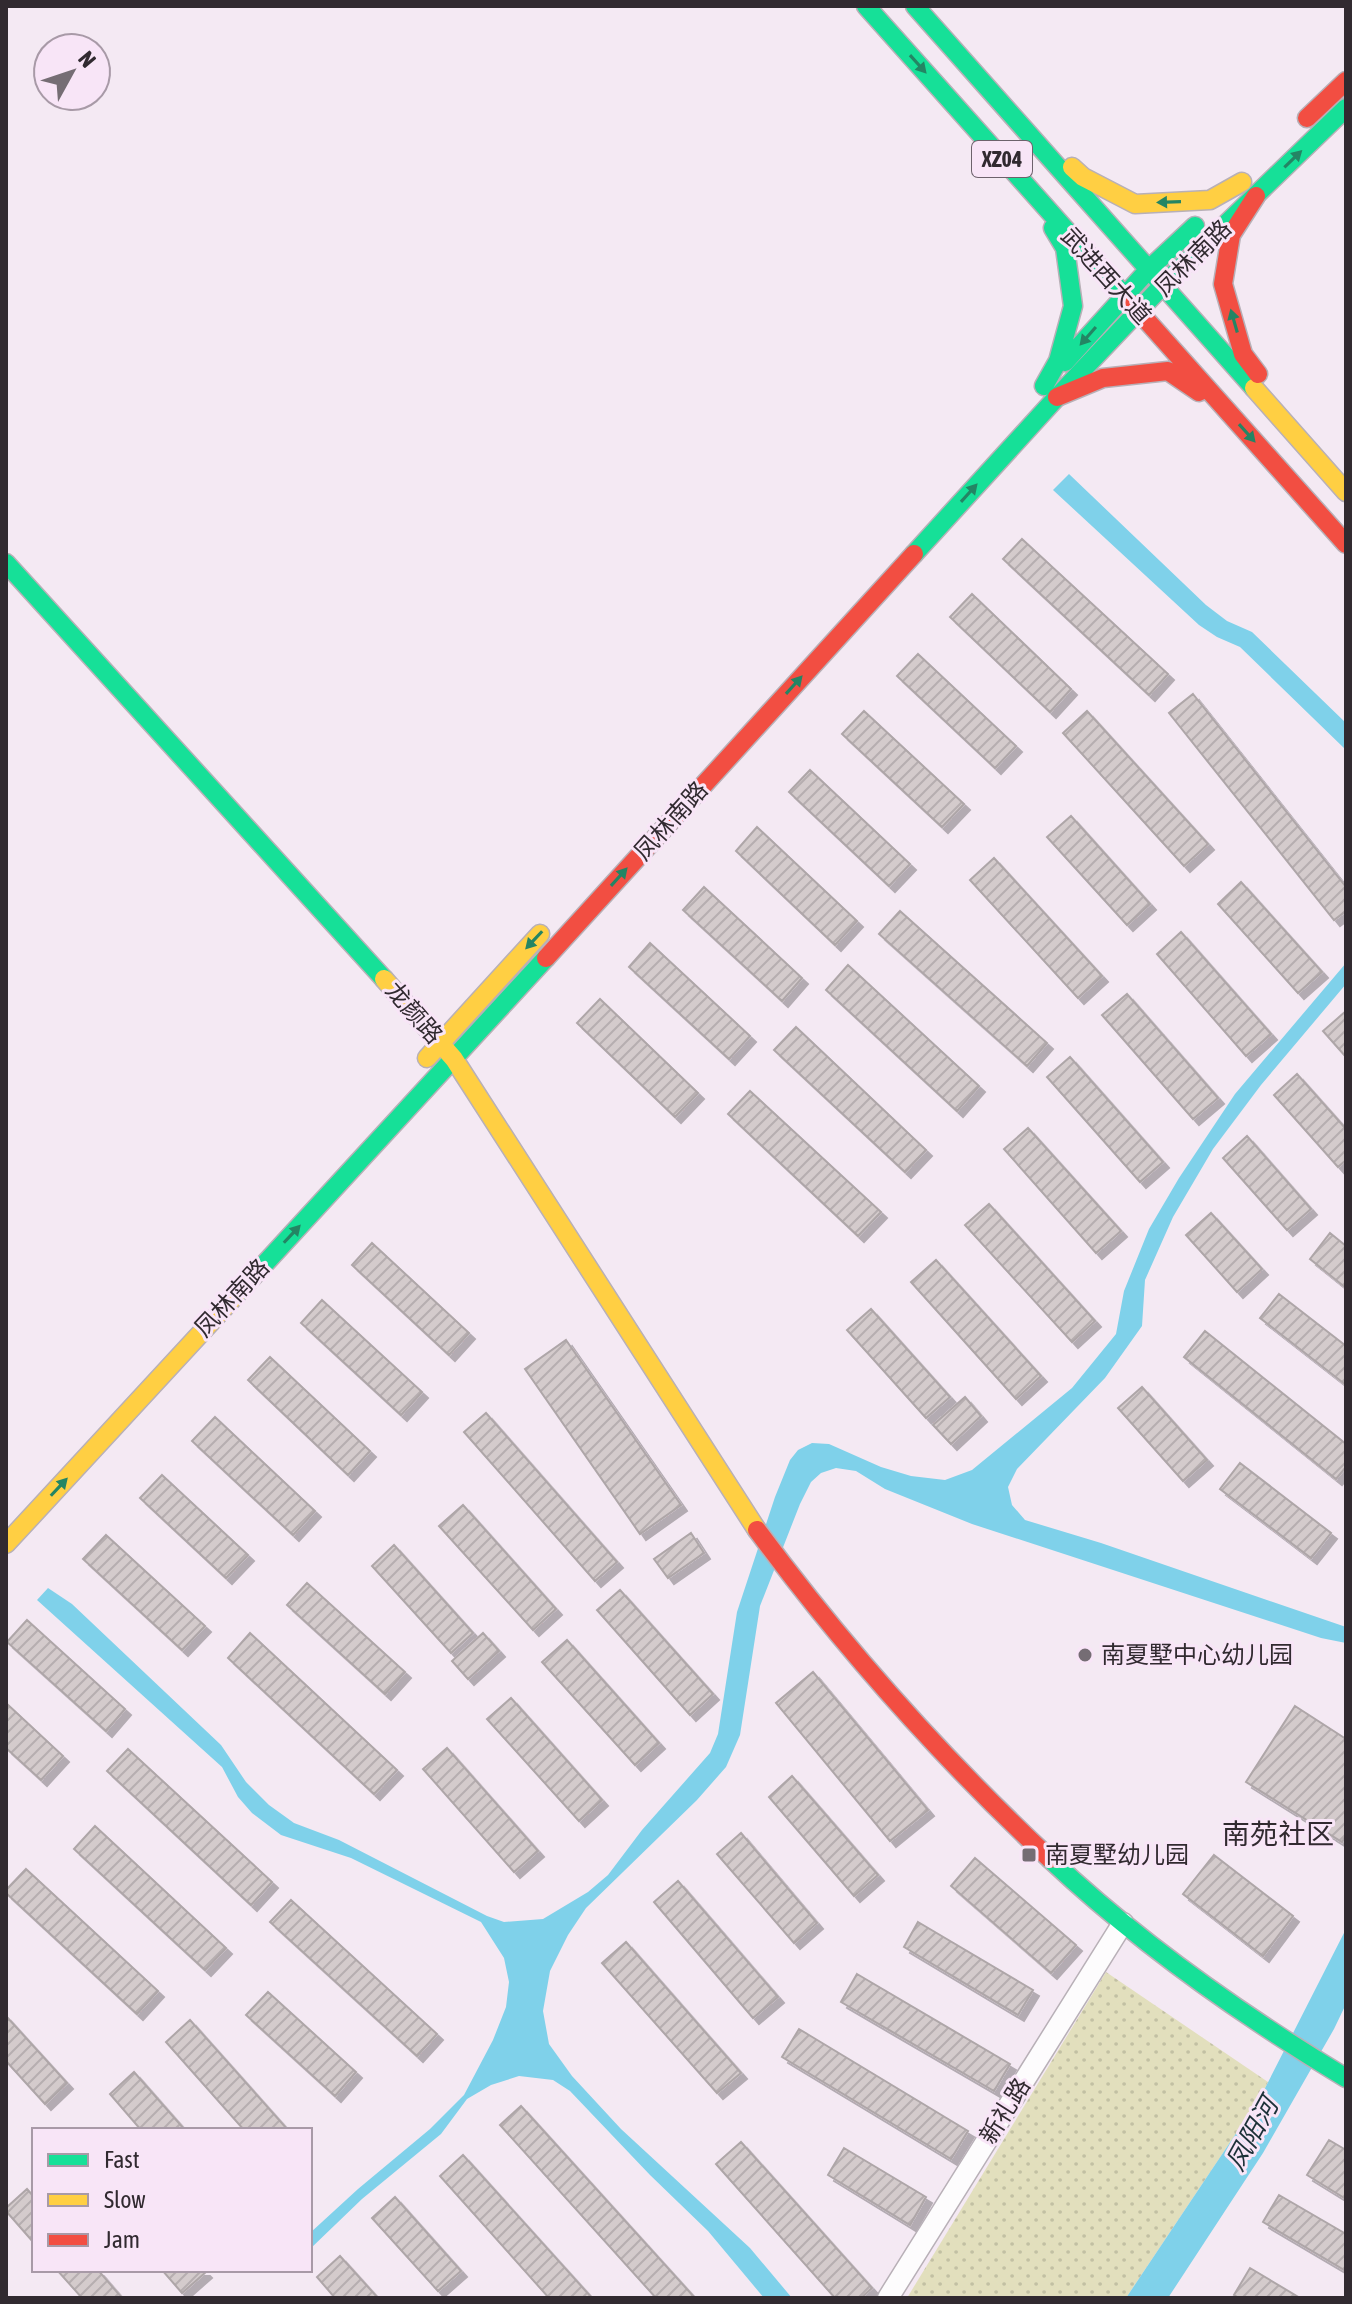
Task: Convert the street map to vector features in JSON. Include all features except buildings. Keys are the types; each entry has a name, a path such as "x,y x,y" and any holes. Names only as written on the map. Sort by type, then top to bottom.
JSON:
{"main road":[{"name":"武进西大道","path":"866,6 1346,544"},
{"name":"武进西大道","path":"915,6 1346,492"},
{"path":"1294,131 1346,81"},
{"name":"凤林南路","path":"946,492 1050,391 1139,313 1163,285 1346,108"},
{"name":"凤林南路","path":"6,1544 454,1059 1050,391 1124,296 1247,177 1210,200 1135,204 1083,177 1015,119"},
{"path":"1025,185 1065,248 1073,306 1050,391 1103,378 1168,371 1226,410"},
{"path":"1256,196 1231,235 1223,284 1243,354 1317,459"},
{"name":"龙颜路","path":"6,563 454,1059 749,1520 868,1671 992,1805 1087,1894 1158,1952 1263,2028 1339,2074"},
{"path":"418,1068 557,915"}],"street":[{"name":"新礼路","path":"888,2298 1123,1923"}],"shaded area":[{"path":"1106,1972 1268,2082 1261,2096 1126,2298 907,2298"}],"water":[{"path":"1069,474 1206,605 1227,621 1252,632 1346,723 1346,750 1240,647 1199,625 1053,490"},
{"path":"1346,963 1346,984 1261,1085 1213,1149 1173,1217 1145,1280 1142,1326 1105,1378 1017,1469 1008,1487 1012,1505 1025,1520 1346,1627 1346,1643 1321,1638 972,1524 885,1489 856,1471 836,1468 821,1473 811,1482 800,1504 760,1606 740,1735 726,1767 697,1800 586,1908 550,1971 543,2011 549,2044 572,2076 621,2129 750,2248 792,2298 764,2298 708,2231 570,2091 553,2080 519,2076 491,2085 467,2099 441,2134 362,2199 312,2247 312,2231 430,2129 464,2095 493,2040 506,2007 509,1982 504,1958 481,1922 351,1858 281,1835 252,1813 238,1797 222,1767 37,1600 48,1588 72,1604 221,1745 246,1782 269,1805 294,1823 339,1840 487,1916 504,1922 543,1919 588,1892 608,1875 642,1830 710,1753 718,1734 737,1612 775,1497 790,1460 798,1450 812,1443 829,1444 881,1467 911,1476 945,1480 972,1470 1072,1388 1116,1334 1124,1291 1149,1229 1235,1094"},
{"name":"凤阳河","path":"1346,1929 1346,2004 1263,2153 1168,2298 1126,2298 1261,2096"}],"traffic: fast":[{"path":"866,6 1132,304"},
{"path":"915,6 1254,388"},
{"path":"914,554 1163,285 1346,108"},
{"path":"1065,362 1149,269 1195,226"},
{"path":"1044,386 1058,361 1073,306 1065,248 1053,228"},
{"path":"6,563 384,979"},
{"path":"236,1295 546,958"},
{"path":"1050,1859 1155,1949 1268,2029 1346,2078"}],"traffic: slow":[{"path":"1072,167 1083,177 1135,204 1210,200 1242,182"},
{"path":"1254,388 1346,492"},
{"path":"427,1058 540,934"},
{"path":"384,979 454,1059 757,1530"},
{"path":"6,1544 236,1295"}],"traffic: jam":[{"path":"1307,118 1346,81"},
{"path":"1256,196 1231,235 1223,284 1243,354 1258,374"},
{"path":"1132,304 1346,544"},
{"path":"1057,397 1103,378 1168,371 1199,392"},
{"path":"546,958 914,554"},
{"path":"757,1530 896,1701 971,1782 1050,1859"}],"place":[{"name":"南夏墅中心幼儿园","path":"1085,1655"},
{"name":"南夏墅幼儿园","path":"1029,1855"}],"district":[{"name":"南苑社区","path":"1278,1834"}]}
